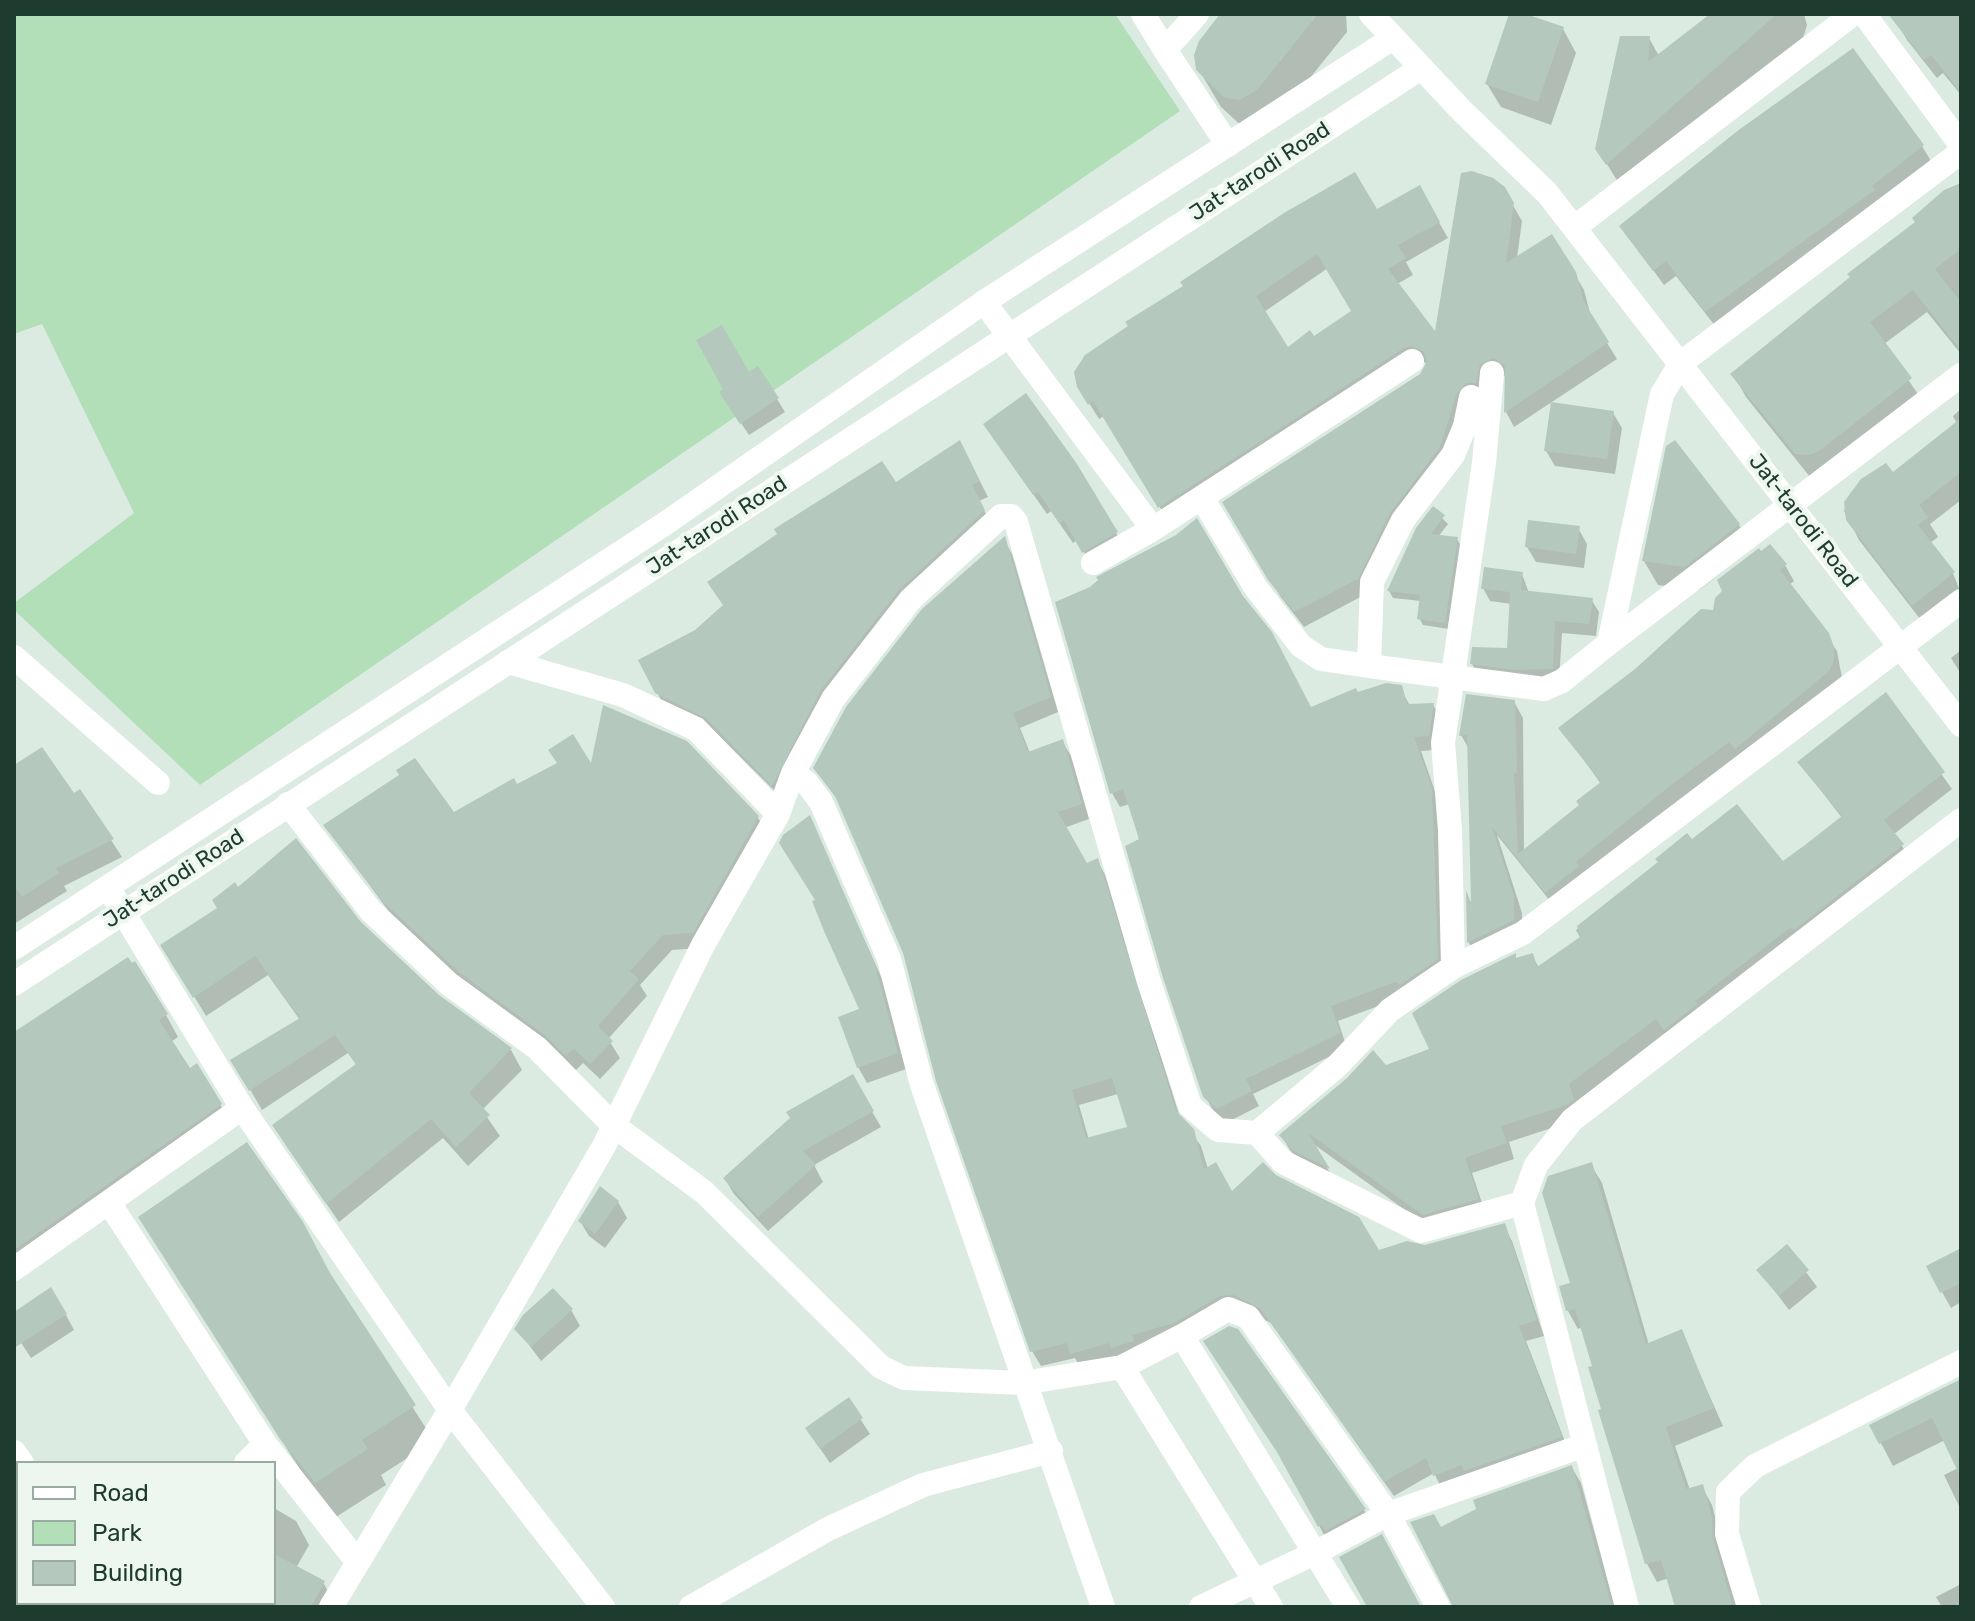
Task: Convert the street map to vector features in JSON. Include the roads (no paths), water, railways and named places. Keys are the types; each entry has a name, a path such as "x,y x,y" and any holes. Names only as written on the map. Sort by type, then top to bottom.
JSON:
{"street":[{"path":"1143,14 1228,145"},
{"path":"1165,50 1197,14"},
{"path":"14,948 109,889 445,664 663,525 984,302 1228,145 1407,54 1371,14"},
{"path":"1575,227 1853,14"},
{"path":"1864,14 1961,145"},
{"name":"Jat-tarodi Road","path":"14,984 1008,335 1407,54 1547,193 1961,725"},
{"path":"1609,643 1662,394 1681,363 1961,152"},
{"path":"984,302 1153,529"},
{"path":"1093,563 1202,498 1412,361"},
{"path":"1453,967 1450,830 1443,743 1450,678 1484,463 1492,373"},
{"path":"1202,498 1256,588 1301,646 1321,659 1544,689 1562,681 1961,375"},
{"path":"1369,666 1372,582 1403,520 1453,455 1465,426 1471,397"},
{"path":"331,1607 356,1560 450,1410 613,1125 703,945 778,814 793,773 833,699 911,599 1001,516 1011,516 1016,522 1149,982 1190,1106 1218,1130 1257,1133 1283,1162 1421,1231 1522,1203"},
{"path":"1257,1133 1337,1066 1390,1010 1453,967 1523,933 1961,601"},
{"path":"14,657 158,783"},
{"path":"508,662 623,695 696,729 778,814"},
{"path":"793,773 806,782 821,802 889,959 922,1085 1103,1607"},
{"path":"288,804 371,911 449,984 537,1048 613,1125 704,1192 881,1367 904,1378 1023,1383 1122,1367 1228,1309 1248,1317 1388,1514 1438,1607"},
{"path":"1627,1607 1522,1203 1536,1165 1572,1120 1961,820"},
{"path":"109,889 242,1108 450,1410 603,1607"},
{"path":"14,1269 242,1108"},
{"path":"110,1204 265,1444 356,1560"},
{"path":"1182,1336 1348,1607"},
{"path":"1749,1607 1727,1534 1728,1492 1755,1466 1961,1362"},
{"path":"1122,1367 1271,1607"},
{"path":"248,1461 265,1444"},
{"path":"1201,1607 1315,1553 1388,1514 1585,1445"},
{"path":"691,1607 828,1529 923,1485 1051,1451"}]}
